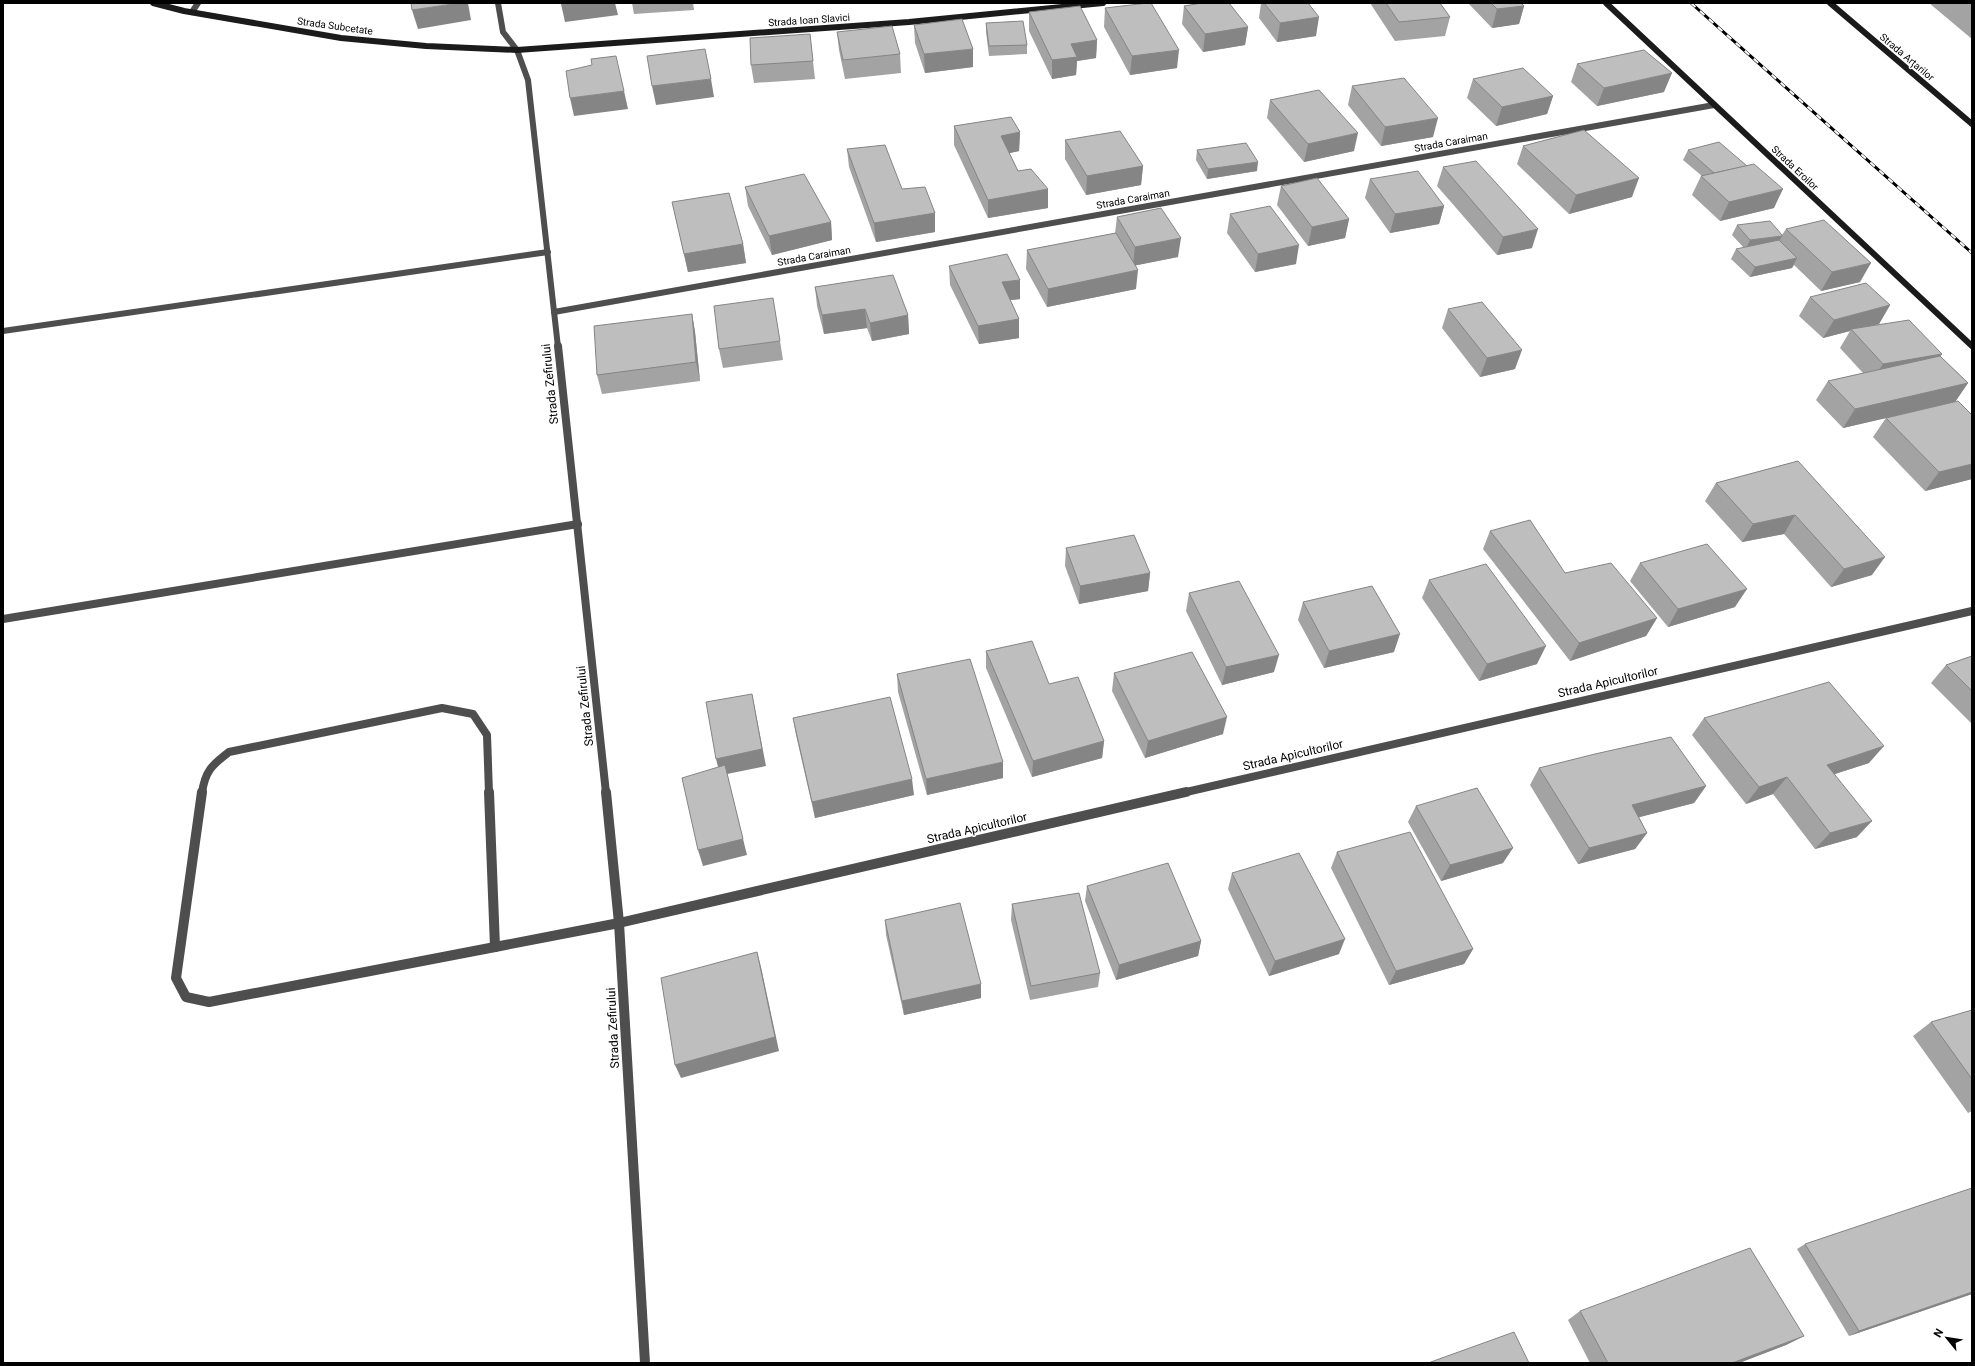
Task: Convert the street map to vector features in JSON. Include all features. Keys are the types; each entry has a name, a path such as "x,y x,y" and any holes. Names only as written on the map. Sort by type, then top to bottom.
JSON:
{"street":[{"name":"Strada Subcetate","path":"153,3 192,12 341,38 426,46 517,50"},
{"path":"192,12 198,3"},
{"name":"Strada Zefirului","path":"498,3 502,32 517,50 528,80 578,524 619,923 645,1363"},
{"name":"Strada Ioan Slavici","path":"517,50 909,22 1103,3"},
{"name":"Strada Eroilor","path":"1606,3 1972,346"},
{"name":"Strada Arțarilor","path":"1830,3 1972,124"},
{"name":"Strada Caraiman","path":"554,312 1714,105"},
{"path":"3,331 548,252"},
{"path":"3,619 578,524"},
{"name":"Strada Apicultorilor","path":"496,947 487,735 473,714 442,708 229,752 211,766 203,785 176,978 186,997 209,1002 496,947 619,923 1972,611"}],"building":[{"path":"411,3 460,3 412,10"},
{"path":"1151,3 1179,50 1132,56 1105,8"},
{"path":"1202,3 1229,3 1248,27 1205,34 1184,6"},
{"path":"1264,3 1308,3 1319,17 1280,23"},
{"path":"1386,3 1440,3 1450,17 1399,22"},
{"path":"1491,3 1521,3 1524,6 1497,9"},
{"path":"1080,6 1097,40 1071,44 1077,57 1052,60 1029,12"},
{"path":"962,19 973,49 924,54 914,25"},
{"path":"1023,21 1027,45 989,46 986,23"},
{"path":"892,26 900,54 843,60 837,32"},
{"path":"810,34 813,61 751,65 750,38"},
{"path":"705,49 711,79 652,86 647,56"},
{"path":"1644,50 1672,73 1604,88 1577,64"},
{"path":"616,56 624,91 570,98 566,71 592,65 591,59"},
{"path":"1523,68 1553,96 1502,107 1473,79"},
{"path":"1404,78 1438,118 1385,127 1352,86"},
{"path":"1319,90 1358,133 1308,144 1270,100"},
{"path":"1011,117 1020,132 1001,136 1018,171 1031,169 1048,189 988,200 954,126"},
{"path":"1584,130 1639,178 1576,195 1523,146"},
{"path":"1120,131 1143,166 1087,176 1065,140"},
{"path":"1719,142 1747,166 1714,173 1688,150"},
{"path":"1246,143 1258,162 1208,169 1197,150"},
{"path":"885,145 902,189 925,187 935,213 874,223 847,149"},
{"path":"1476,161 1538,229 1503,237 1443,167"},
{"path":"1754,164 1783,189 1729,202 1701,176"},
{"path":"1418,171 1444,206 1395,214 1370,179"},
{"path":"804,174 831,222 769,236 745,187"},
{"path":"1317,178 1349,219 1312,227 1281,186"},
{"path":"729,193 743,244 684,254 672,202"},
{"path":"1270,206 1299,245 1258,254 1230,214"},
{"path":"1161,208 1181,238 1135,247 1117,217"},
{"path":"1824,220 1871,263 1832,272 1786,229"},
{"path":"1770,221 1782,236 1750,240 1737,225"},
{"path":"1116,233 1138,270 1048,289 1027,250"},
{"path":"1779,240 1797,258 1755,267 1736,249"},
{"path":"1007,254 1020,280 1002,282 1019,319 978,326 949,266"},
{"path":"893,275 908,315 870,323 865,309 822,315 815,287"},
{"path":"1866,283 1890,305 1834,320 1810,297"},
{"path":"773,298 780,341 719,349 714,306"},
{"path":"1482,302 1522,350 1487,358 1448,309"},
{"path":"692,314 696,362 597,375 594,326"},
{"path":"1909,320 1942,354 1883,364 1851,329"},
{"path":"1940,356 1968,383 1855,409 1828,381"},
{"path":"1958,401 1972,415 1972,464 1939,472 1886,418"},
{"path":"1798,461 1885,557 1844,569 1795,515 1753,524 1716,483"},
{"path":"1530,520 1565,573 1611,563 1657,618 1579,643 1490,531"},
{"path":"1134,535 1150,573 1080,586 1066,548"},
{"path":"1707,544 1747,589 1678,609 1640,563"},
{"path":"1486,564 1546,646 1487,664 1429,580"},
{"path":"1239,581 1279,655 1226,667 1189,593"},
{"path":"1372,586 1400,634 1329,651 1303,602"},
{"path":"1032,641 1049,684 1078,677 1104,741 1033,761 986,651"},
{"path":"1192,652 1227,717 1148,741 1114,673"},
{"path":"1972,656 1972,691 1946,665"},
{"path":"970,659 1003,762 926,779 897,674"},
{"path":"1829,682 1884,746 1827,765 1872,821 1830,833 1787,777 1759,787 1704,718"},
{"path":"752,694 762,749 716,759 706,702"},
{"path":"890,697 912,779 812,802 793,718"},
{"path":"1671,737 1706,786 1632,805 1647,833 1589,848 1539,768"},
{"path":"725,765 743,839 698,850 682,778"},
{"path":"1477,788 1513,848 1450,865 1416,806"},
{"path":"1410,832 1473,949 1396,971 1337,852"},
{"path":"1299,853 1345,939 1275,961 1232,873"},
{"path":"1168,863 1201,941 1119,965 1087,886"},
{"path":"1079,893 1100,973 1031,986 1012,904"},
{"path":"960,903 981,984 902,1001 885,920"},
{"path":"757,952 775,1037 675,1065 661,978"},
{"path":"1972,1010 1972,1079 1931,1022"},
{"path":"1972,1188 1972,1292 1859,1331 1805,1244"},
{"path":"1750,1248 1804,1336 1732,1363 1608,1363 1580,1311"},
{"path":"1514,1332 1529,1363 1428,1363"}],"railway":[{"path":"1691,3 1972,253"}]}
